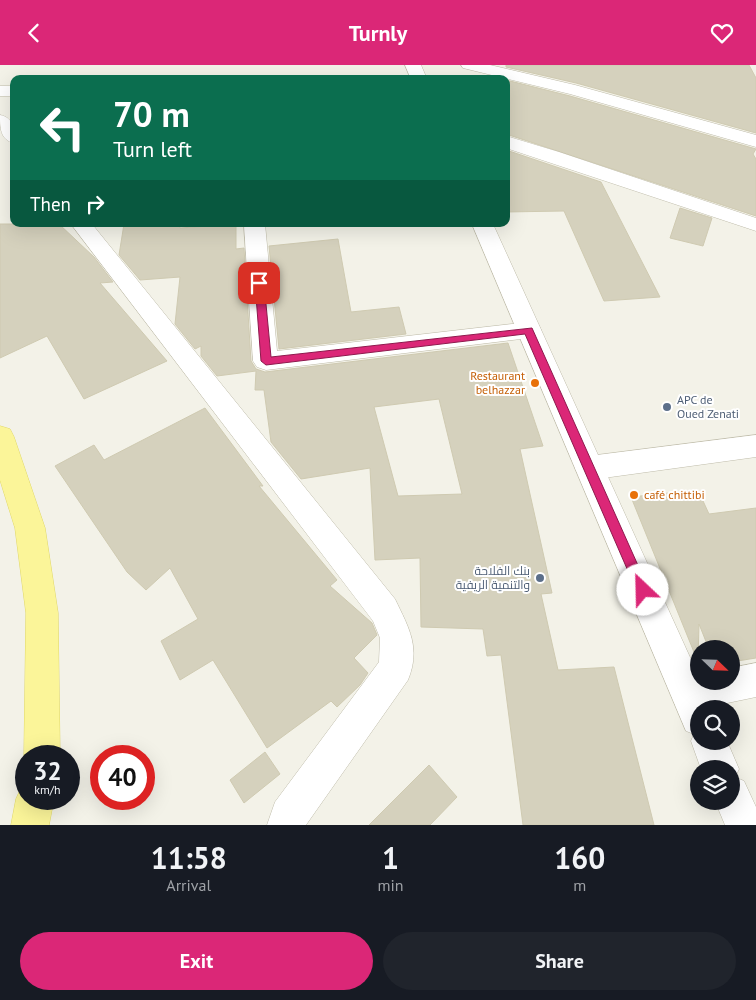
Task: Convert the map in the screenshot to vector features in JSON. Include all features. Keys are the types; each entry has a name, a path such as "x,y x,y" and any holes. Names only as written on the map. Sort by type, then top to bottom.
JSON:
{"main road":[{"path":"0,437 30,527 42,613 42,745"},
{"path":"30,825 32,810"}],"street":[{"path":"469,65 537,80 756,141"},
{"path":"0,120 10,133"},
{"path":"727,133 756,127"},
{"path":"510,143 756,225"},
{"path":"83,227 384,610 397,638 396,668 289,816 286,825"},
{"path":"254,227 266,361 529,330"},
{"path":"483,227 691,700"},
{"path":"589,468 756,446"},
{"path":"708,700 756,680"},
{"path":"738,810 744,825"}],"building":[{"path":"506,65 749,65 756,78 756,133 576,83 506,67"},
{"path":"510,81 570,96 756,149 753,154 756,159 756,216 510,135"},
{"path":"510,151 601,182 660,297 604,301 564,211 510,212"},
{"path":"680,208 712,218 703,246 670,238"},
{"path":"0,224 10,224 10,227 62,227 94,257 113,282 100,283 167,361 84,399 47,336 0,358"},
{"path":"124,227 236,227 236,249 244,248 251,361 256,369 265,372 508,343 543,446 520,449 552,593 541,594 558,670 614,667 654,825 523,825 501,655 487,656 483,629 421,627 420,558 375,560 370,468 301,479 271,442 264,390 255,390 256,371 217,376 201,356 201,346 195,349 175,324 180,277 140,280 119,255","holes":["439,399 462,494 398,496 374,407"]},
{"path":"338,239 351,312 399,307 406,334 279,349 269,246"},
{"path":"205,408 263,486 259,486 337,580 330,586 372,623 377,635 354,658 368,673 360,685 337,707 331,701 267,748 213,660 180,680 161,641 198,619 170,568 146,590 127,572 55,466 94,445 104,460"},
{"path":"698,490 709,514 756,508 756,658 740,661 740,640 705,640 699,624 699,640 690,640 690,642 631,497"},
{"path":"265,752 280,774 244,803 230,780"},
{"path":"429,765 457,797 430,825 369,825"}],"place":[{"name":"Restaurant belhazzar","path":"535,383"},
{"name":"APC de Oued Zenati","path":"667,407"},
{"name":"café chittibi","path":"634,495"},
{"name":"بنك الفلاحة والتنمية الريفية","path":"540,578"}],"route":[{"path":"259,283 266,361 529,330 643,590"}]}
